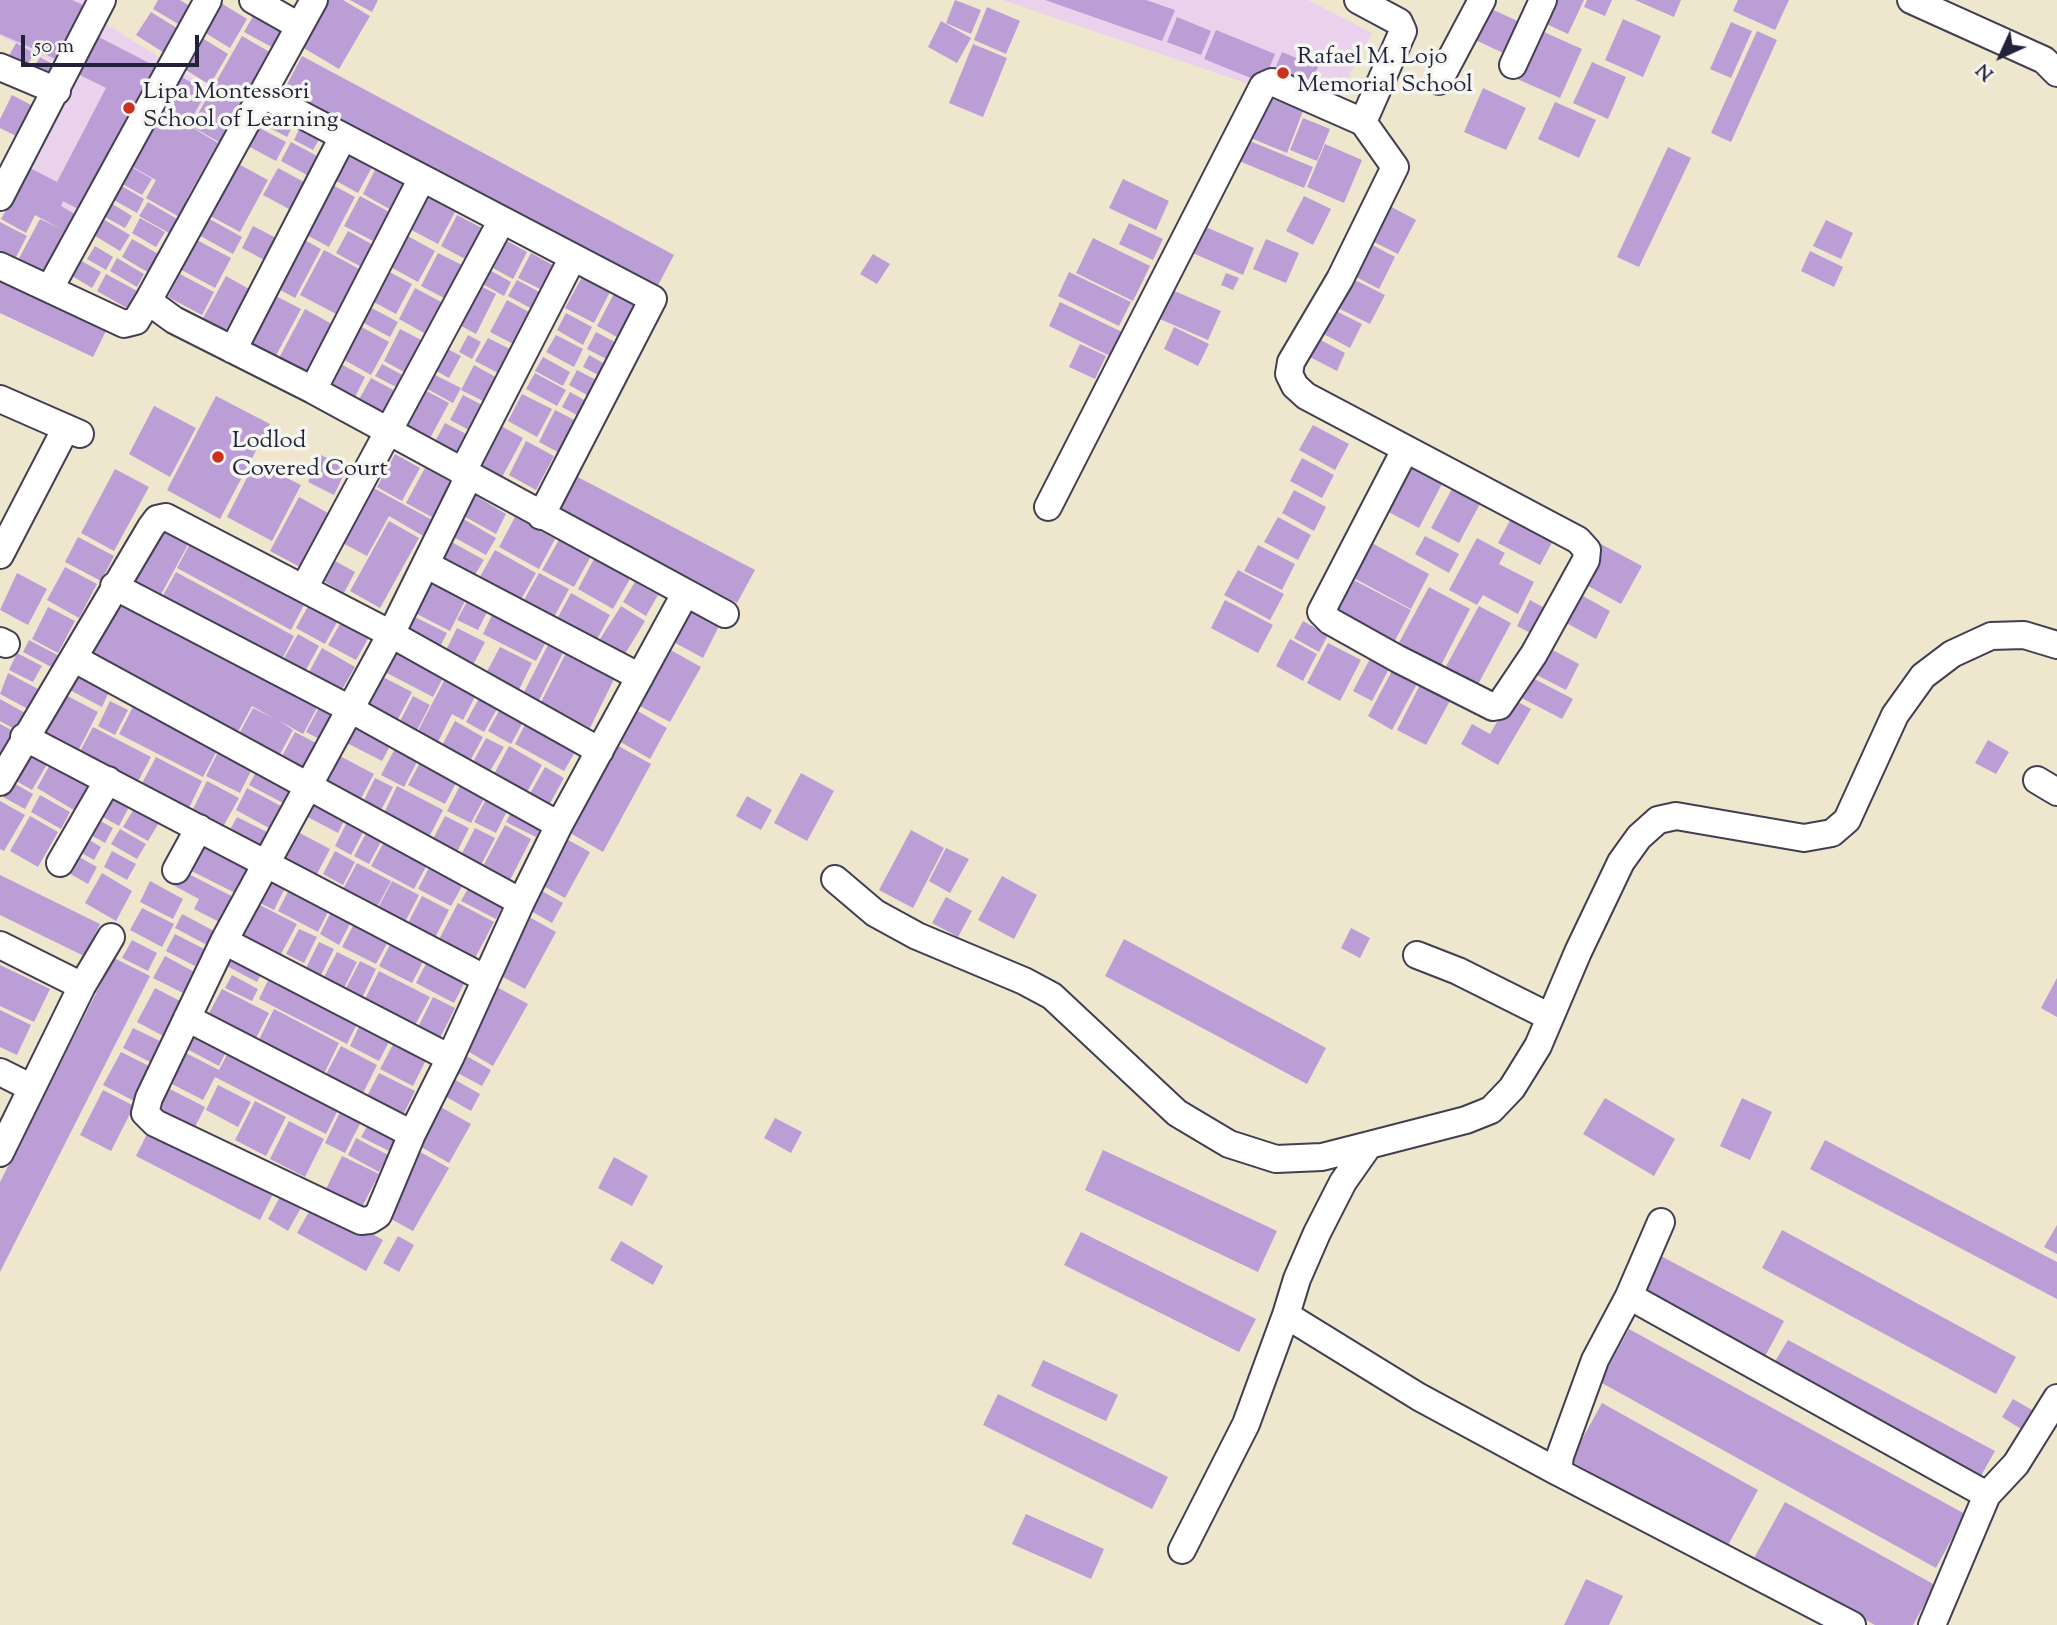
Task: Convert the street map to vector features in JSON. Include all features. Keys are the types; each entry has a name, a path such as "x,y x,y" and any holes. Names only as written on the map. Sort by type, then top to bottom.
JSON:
{"street":[{"path":"3,186 57,91 102,0"},
{"path":"50,288 208,0"},
{"path":"253,0 299,26"},
{"path":"0,266 124,324 136,321 314,0"},
{"path":"1358,0 1399,22 1403,31 1363,122"},
{"path":"1439,81 1482,0"},
{"path":"1513,65 1542,0"},
{"path":"1911,0 2044,60 2057,73"},
{"path":"0,67 57,91"},
{"path":"1048,507 1263,86 1272,82 1363,122 1395,167 1340,279 1291,362 1289,374 1295,386 1306,396 1405,450 1567,534 1587,551 1586,560 1534,654 1499,706 1493,707 1398,659 1330,621 1321,612 1405,450"},
{"path":"262,94 653,299 541,516"},
{"path":"233,350 343,136"},
{"path":"313,390 422,178"},
{"path":"304,588 502,220"},
{"path":"573,257 465,475 427,565 224,941 149,1098 145,1112 155,1123 361,1221 378,1215 412,1134 559,825 685,594"},
{"path":"148,301 174,320 313,390 725,614"},
{"path":"0,399 73,431 0,555"},
{"path":"0,782 24,737 75,659 114,586 157,519 166,517 391,634 600,751"},
{"path":"427,565 640,677"},
{"path":"114,586 351,709 559,825"},
{"path":"835,879 876,913 917,936 1024,981 1052,996 1177,1112 1229,1144 1276,1159 1322,1157 1466,1120 1490,1110 1512,1088 1538,1046 1621,862 1639,837 1658,820 1676,816 1804,838 1832,833 1847,820 1895,715 1923,676 1952,654 1991,636 2024,635 2057,645"},
{"path":"75,659 521,902"},
{"path":"24,737 486,979"},
{"path":"60,863 108,780"},
{"path":"176,870 200,828"},
{"path":"0,1153 30,1087 82,986 111,937"},
{"path":"224,941 450,1058"},
{"path":"0,945 82,986"},
{"path":"1417,955 1458,971 1550,1017"},
{"path":"187,1018 412,1134"},
{"path":"0,1072 30,1087"},
{"path":"1182,1550 1246,1424 1297,1279 1317,1233 1343,1182 1370,1145"},
{"path":"1558,1472 1560,1456 1595,1360 1629,1296 1661,1222"},
{"path":"1629,1296 1987,1495"},
{"path":"1286,1315 1419,1397 1852,1625"},
{"path":"1931,1625 1987,1495 2016,1464 2057,1398"}],"shaded area":[{"name":"Lipa Montessori School of Learning","path":"0,0 96,0 90,14 210,89 189,126 223,146 190,200 112,157 81,217 17,182 77,73 0,36"},
{"name":"Rafael M. Lojo Memorial School","path":"1003,0 1308,0 1372,33 1330,112"}],"building":[{"path":"0,0 72,0 92,9 67,64 0,34"},
{"path":"158,0 180,0 196,10 185,28 153,9"},
{"path":"216,0 247,19 230,48 199,29"},
{"path":"322,0 343,0 370,16 339,69 297,44"},
{"path":"350,0 378,0 372,12"},
{"path":"955,0 981,10 971,34 946,23"},
{"path":"1045,0 1146,0 1175,10 1162,41"},
{"path":"1549,0 1584,0 1568,34 1540,21"},
{"path":"1587,0 1612,0 1605,16 1584,7"},
{"path":"1635,0 1681,0 1674,17"},
{"path":"1738,0 1789,0 1775,30 1733,11"},
{"path":"987,7 1020,21 1006,54 974,40"},
{"path":"1487,7 1524,24 1510,56 1473,39"},
{"path":"256,11 291,30 279,51 244,32"},
{"path":"151,12 180,30 166,54 136,35"},
{"path":"1177,17 1211,31 1201,55 1167,42"},
{"path":"1623,19 1661,36 1643,77 1605,60"},
{"path":"941,21 971,38 957,63 928,47"},
{"path":"1731,22 1752,31 1731,78 1710,69"},
{"path":"1537,29 1582,49 1560,98 1515,78"},
{"path":"1216,30 1275,54 1263,83 1204,59"},
{"path":"1757,31 1777,40 1731,142 1711,133"},
{"path":"93,34 155,66 80,210 63,201 61,206 80,217 50,277 18,260 40,219 61,229 35,215 26,233 1,219 30,168 57,182 106,88 74,72"},
{"path":"199,36 228,54 210,85 181,67"},
{"path":"242,36 275,55 224,145 191,126"},
{"path":"16,43 34,53 22,75 4,65"},
{"path":"973,44 1007,58 983,117 949,103"},
{"path":"1282,52 1318,67 1307,93 1271,79"},
{"path":"302,56 674,255 655,291 283,92"},
{"path":"40,57 56,66 45,85 29,76"},
{"path":"1592,62 1626,77 1608,119 1573,103"},
{"path":"176,74 207,91 188,125 218,143 187,198 191,201 181,218 146,198 156,180 126,163"},
{"path":"1483,88 1526,108 1506,150 1464,132"},
{"path":"12,95 33,106 18,137 0,128 0,119"},
{"path":"1262,95 1303,111 1287,153 1246,136"},
{"path":"264,102 296,119 287,137 255,120"},
{"path":"1555,102 1596,120 1579,158 1538,139"},
{"path":"1303,118 1330,129 1317,161 1290,150"},
{"path":"258,127 286,142 276,161 248,146"},
{"path":"300,127 320,138 313,150 294,140"},
{"path":"1240,137 1313,167 1304,188 1232,158"},
{"path":"291,142 317,156 307,175 281,161"},
{"path":"1325,144 1362,160 1344,203 1307,187"},
{"path":"1668,147 1691,158 1639,267 1617,257"},
{"path":"343,152 372,167 358,193 329,177"},
{"path":"231,160 268,180 240,232 203,212"},
{"path":"126,164 152,179 142,195 117,181"},
{"path":"278,168 304,182 289,209 263,195"},
{"path":"375,170 404,185 391,210 363,194"},
{"path":"1123,179 1169,201 1156,230 1109,208"},
{"path":"113,181 144,199 137,213 105,195"},
{"path":"327,182 355,197 329,247 301,232"},
{"path":"421,194 455,212 438,244 404,226"},
{"path":"360,196 391,213 375,242 344,226"},
{"path":"1304,196 1331,209 1313,245 1286,231"},
{"path":"104,199 132,216 125,228 96,212"},
{"path":"148,202 177,219 169,233 139,216"},
{"path":"1384,203 1416,220 1398,254 1366,238"},
{"path":"96,215 130,235 120,251 87,231"},
{"path":"457,215 482,228 465,259 441,246"},
{"path":"204,216 242,237 233,254 195,233"},
{"path":"140,218 165,232 156,247 132,233"},
{"path":"1826,220 1853,233 1841,259 1813,246"},
{"path":"0,222 27,236 15,259 0,251"},
{"path":"1129,223 1163,239 1153,260 1119,244"},
{"path":"1199,224 1254,248 1243,275 1188,251"},
{"path":"253,226 278,239 266,261 242,248"},
{"path":"348,231 375,246 363,268 336,253"},
{"path":"404,234 435,251 418,282 387,265"},
{"path":"498,236 527,252 513,279 484,263"},
{"path":"299,237 321,249 295,298 273,286"},
{"path":"193,238 231,258 215,288 178,268"},
{"path":"1093,238 1150,266 1133,301 1076,273"},
{"path":"132,239 160,255 149,273 122,257"},
{"path":"1266,239 1299,253 1286,283 1253,269"},
{"path":"1363,240 1395,257 1379,289 1347,272"},
{"path":"95,246 113,257 106,270 87,259"},
{"path":"324,250 363,271 340,316 300,295"},
{"path":"1810,251 1843,267 1834,287 1801,271"},
{"path":"438,253 464,266 446,299 421,286"},
{"path":"531,253 558,268 546,292 518,278"},
{"path":"873,254 890,264 877,284 860,274"},
{"path":"117,258 144,274 137,287 110,271"},
{"path":"78,259 101,272 92,288 69,274"},
{"path":"486,268 511,282 504,296 479,282"},
{"path":"386,270 412,284 396,314 370,300"},
{"path":"1069,272 1131,302 1119,326 1058,296"},
{"path":"1226,273 1239,278 1233,290 1221,285"},
{"path":"0,274 109,325 93,357 0,313"},
{"path":"106,274 137,291 127,308 97,291"},
{"path":"180,274 214,292 202,315 168,297"},
{"path":"583,275 611,290 594,323 565,308"},
{"path":"226,276 249,289 225,332 202,320"},
{"path":"1347,276 1385,295 1370,324 1332,305"},
{"path":"517,280 545,295 536,311 508,296"},
{"path":"473,282 496,294 476,334 452,321"},
{"path":"1165,287 1221,311 1208,340 1153,316"},
{"path":"415,288 443,303 426,334 399,319"},
{"path":"616,290 646,305 626,342 597,326"},
{"path":"268,292 301,309 273,361 240,344"},
{"path":"507,300 538,317 521,348 490,332"},
{"path":"1060,302 1122,332 1110,356 1049,326"},
{"path":"368,306 398,322 390,337 360,321"},
{"path":"1330,308 1362,324 1350,348 1318,331"},
{"path":"305,309 339,328 313,376 279,358"},
{"path":"566,313 592,327 583,345 557,330"},
{"path":"358,325 389,342 371,375 341,358"},
{"path":"1174,327 1209,344 1198,366 1164,349"},
{"path":"400,329 423,341 406,373 384,361"},
{"path":"596,332 624,347 614,363 587,349"},
{"path":"468,335 481,342 472,359 459,352"},
{"path":"556,335 583,349 574,367 546,352"},
{"path":"1313,336 1345,353 1337,371 1304,354"},
{"path":"488,338 516,352 504,376 475,361"},
{"path":"1080,344 1106,356 1095,379 1069,367"},
{"path":"442,346 461,356 449,378 431,368"},
{"path":"589,355 610,367 604,378 583,367"},
{"path":"543,357 570,372 563,386 535,371"},
{"path":"339,363 365,377 353,401 326,386"},
{"path":"382,364 406,377 400,389 375,376"},
{"path":"474,365 503,381 491,405 461,390"},
{"path":"577,370 604,384 596,400 569,385"},
{"path":"427,371 461,388 453,403 420,385"},
{"path":"535,373 566,390 557,406 526,389"},
{"path":"371,378 399,393 386,419 357,403"},
{"path":"421,388 449,403 428,442 400,427"},
{"path":"570,392 593,405 586,420 562,407"},
{"path":"522,394 552,409 537,437 508,421"},
{"path":"463,395 484,406 471,431 450,420"},
{"name":"Lodlod Covered Court","path":"216,396 270,424 220,519 167,490"},
{"path":"154,406 196,428 170,477 129,454"},
{"path":"555,410 584,425 567,457 539,442"},
{"path":"492,421 523,438 502,477 472,460"},
{"path":"445,423 470,436 458,459 433,445"},
{"path":"1313,425 1349,444 1335,470 1299,450"},
{"path":"526,441 554,456 536,490 509,475"},
{"path":"395,454 420,468 402,501 377,487"},
{"path":"321,455 347,468 334,495 308,482"},
{"path":"1302,458 1334,475 1322,498 1290,481"},
{"path":"1404,459 1444,480 1419,528 1379,507"},
{"path":"255,462 301,485 272,541 227,517"},
{"path":"425,468 456,485 437,520 406,503"},
{"path":"115,469 149,487 114,551 81,533"},
{"path":"572,474 755,570 737,603 555,507"},
{"path":"368,485 434,521 425,537 389,516 367,556 337,540"},
{"path":"1454,485 1482,500 1459,543 1431,528"},
{"path":"1294,490 1326,507 1314,531 1282,513"},
{"path":"471,493 506,514 496,534 460,514"},
{"path":"299,497 328,513 300,567 270,551"},
{"path":"1514,513 1556,535 1540,565 1498,543"},
{"path":"460,517 496,538 486,555 450,535"},
{"path":"515,517 555,539 539,569 499,547"},
{"path":"1278,517 1311,535 1298,560 1264,542"},
{"path":"389,521 419,538 380,608 350,591"},
{"path":"156,522 190,541 158,600 124,582"},
{"path":"1425,536 1459,554 1449,573 1415,554"},
{"path":"78,537 114,556 101,581 65,562"},
{"path":"193,538 307,599 291,630 177,568"},
{"path":"560,538 591,556 574,587 542,570"},
{"path":"1477,538 1505,553 1499,564 1534,582 1518,614 1483,595 1477,605 1449,590"},
{"path":"450,541 484,560 473,578 439,560"},
{"path":"1370,542 1429,574 1411,609 1352,577"},
{"path":"1599,543 1642,566 1621,604 1579,581"},
{"path":"1258,545 1295,564 1282,590 1244,571"},
{"path":"495,550 536,573 519,603 478,580"},
{"path":"326,556 355,572 344,593 315,576"},
{"path":"595,557 631,577 613,609 578,589"},
{"path":"65,567 97,584 79,618 47,600"},
{"path":"1238,570 1284,594 1270,620 1224,595"},
{"path":"176,572 294,636 280,663 161,599"},
{"path":"17,573 47,589 28,625 0,610"},
{"path":"539,573 569,589 554,617 524,600"},
{"path":"430,576 468,595 450,631 411,611"},
{"path":"1346,576 1411,610 1391,648 1326,613"},
{"path":"635,582 658,595 646,616 623,602"},
{"path":"1429,587 1470,609 1437,673 1395,650"},
{"path":"1574,591 1610,611 1596,639 1559,619"},
{"path":"571,593 610,615 595,643 556,621"},
{"path":"120,596 319,704 303,734 278,720 293,730 279,756 239,734 253,708 275,719 252,706 234,739 82,656"},
{"path":"470,596 490,606 478,630 457,620"},
{"path":"312,599 341,615 325,644 296,628"},
{"path":"1225,600 1273,625 1258,653 1211,628"},
{"path":"1530,600 1552,612 1538,637 1517,626"},
{"path":"687,603 721,622 703,658 668,639"},
{"path":"621,606 645,621 625,654 600,639"},
{"path":"1479,606 1511,623 1476,688 1444,670"},
{"path":"48,607 75,621 58,653 32,639"},
{"path":"495,609 549,636 536,661 483,634"},
{"path":"345,615 373,630 356,660 328,645"},
{"path":"411,615 447,633 438,651 402,633"},
{"path":"1303,621 1328,635 1319,652 1294,638"},
{"path":"457,628 485,642 471,669 444,654"},
{"path":"298,634 319,646 302,677 280,665"},
{"path":"551,639 566,647 536,706 521,698"},
{"path":"1290,639 1317,654 1303,681 1276,666"},
{"path":"29,640 63,658 57,670 23,652"},
{"path":"1328,643 1361,660 1340,701 1307,683"},
{"path":"399,644 447,670 433,697 385,672"},
{"path":"500,647 532,663 516,696 483,679"},
{"path":"1547,647 1579,664 1566,690 1533,673"},
{"path":"322,648 355,667 340,693 308,674"},
{"path":"667,648 701,667 670,722 636,704"},
{"path":"568,649 617,673 590,728 541,702"},
{"path":"17,653 42,666 33,682 9,670"},
{"path":"1372,655 1391,665 1372,701 1353,691"},
{"path":"80,666 113,683 102,707 68,689"},
{"path":"1393,669 1418,682 1392,730 1368,716"},
{"path":"8,673 38,689 28,709 0,694"},
{"path":"448,673 479,689 463,720 452,714 438,742 418,731"},
{"path":"1525,674 1573,699 1562,719 1514,694"},
{"path":"381,676 412,692 395,725 364,709"},
{"path":"1422,681 1452,697 1426,745 1397,730"},
{"path":"483,691 501,702 484,732 466,722"},
{"path":"60,692 98,712 76,755 38,735"},
{"path":"413,696 430,705 416,732 399,723"},
{"path":"1511,698 1531,709 1498,765 1461,744 1472,724 1490,734"},
{"path":"0,699 27,714 18,731 0,721"},
{"path":"137,699 221,743 203,777 119,734"},
{"path":"323,700 342,711 325,742 306,732"},
{"path":"505,700 528,713 511,744 488,731"},
{"path":"110,701 128,710 115,735 98,726"},
{"path":"636,710 667,728 650,759 619,741"},
{"path":"360,717 396,735 382,761 347,743"},
{"path":"528,719 578,747 564,771 515,744"},
{"path":"455,721 483,737 469,763 441,747"},
{"path":"0,724 15,732 0,760"},
{"path":"93,727 151,757 136,785 78,755"},
{"path":"295,732 316,743 301,769 281,758"},
{"path":"486,738 504,747 489,773 472,764"},
{"path":"1988,740 2009,752 1996,774 1975,763"},
{"path":"399,741 422,752 404,787 381,775"},
{"path":"613,743 651,764 603,852 565,830"},
{"path":"222,744 256,761 240,793 206,776"},
{"path":"509,746 542,765 526,794 493,776"},
{"path":"25,747 49,761 32,790 9,777"},
{"path":"334,753 374,774 358,804 318,783"},
{"path":"156,757 202,781 187,812 140,787"},
{"path":"423,757 459,777 445,804 408,785"},
{"path":"52,761 93,785 77,812 37,788"},
{"path":"259,766 295,784 285,804 249,785"},
{"path":"545,767 564,778 548,807 528,797"},
{"path":"801,773 834,791 807,841 774,823"},
{"path":"375,778 393,787 378,816 361,806"},
{"path":"464,778 488,791 471,823 447,811"},
{"path":"207,781 239,798 224,825 193,809"},
{"path":"12,782 33,794 25,809 3,797"},
{"path":"397,786 443,810 427,841 382,817"},
{"path":"99,787 130,805 119,826 87,808"},
{"path":"247,788 281,806 269,828 236,810"},
{"path":"491,790 512,801 496,833 474,822"},
{"path":"313,794 348,813 338,833 302,814"},
{"path":"40,795 70,812 61,829 31,812"},
{"path":"747,796 772,810 761,830 736,816"},
{"path":"0,801 25,815 4,851 0,849"},
{"path":"516,803 545,819 536,837 506,822"},
{"path":"135,807 160,821 148,841 123,827"},
{"path":"90,815 113,828 105,843 82,830"},
{"path":"30,816 58,832 38,867 10,851"},
{"path":"445,816 469,828 455,856 431,843"},
{"path":"237,817 267,832 257,852 226,837"},
{"path":"349,818 366,827 351,855 335,846"},
{"path":"505,825 531,839 508,884 481,870"},
{"path":"370,826 385,834 369,864 354,856"},
{"path":"475,828 495,838 479,869 459,859"},
{"path":"120,829 146,844 137,859 111,844"},
{"path":"73,830 101,847 94,860 66,844"},
{"path":"188,830 261,867 245,898 172,861"},
{"path":"911,830 944,848 913,908 879,890"},
{"path":"296,831 330,849 316,876 282,858"},
{"path":"561,836 590,852 565,898 536,882"},
{"path":"386,838 429,861 414,889 371,866"},
{"path":"63,848 97,867 88,884 53,864"},
{"path":"946,848 969,859 950,893 929,881"},
{"path":"112,851 136,864 127,880 104,867"},
{"path":"335,851 355,862 343,885 323,874"},
{"path":"357,863 391,881 375,911 341,893"},
{"path":"431,864 465,881 451,906 418,889"},
{"path":"179,869 243,902 229,927 194,909 199,899 171,884"},
{"path":"268,872 288,882 274,910 254,900"},
{"path":"102,873 132,891 116,921 85,903"},
{"path":"0,875 100,924 84,956 0,915"},
{"path":"1002,876 1037,895 1014,939 978,920"},
{"path":"150,881 183,899 173,919 140,902"},
{"path":"392,881 419,895 405,922 378,908"},
{"path":"471,883 505,901 496,919 461,901"},
{"path":"292,884 332,904 318,932 278,911"},
{"path":"535,887 563,903 552,923 524,907"},
{"path":"422,896 449,910 433,942 406,927"},
{"path":"946,897 972,911 958,937 932,923"},
{"path":"252,901 297,924 281,954 237,932"},
{"path":"458,903 494,922 473,962 437,943"},
{"path":"334,906 354,916 339,945 320,934"},
{"path":"142,908 174,924 162,947 130,930"},
{"path":"182,914 214,931 207,945 175,928"},
{"path":"524,914 556,932 525,989 492,971"},
{"path":"356,920 390,938 376,964 342,947"},
{"path":"1351,928 1370,938 1360,958 1341,948"},
{"path":"299,929 317,937 304,963 286,954"},
{"path":"175,934 204,949 195,966 166,951"},
{"path":"395,935 428,952 412,983 379,966"},
{"path":"1124,939 1326,1048 1307,1084 1105,976"},
{"path":"132,940 157,953 148,971 122,958"},
{"path":"319,942 334,949 321,975 306,968"},
{"path":"231,947 266,965 257,982 223,964"},
{"path":"337,952 357,962 344,988 324,977"},
{"path":"165,956 200,975 189,996 153,978"},
{"path":"430,956 468,976 454,1003 416,983"},
{"path":"114,958 150,976 0,1272 0,1182"},
{"path":"360,961 376,969 361,1000 344,992"},
{"path":"0,965 50,989 34,1022 0,1006"},
{"path":"273,970 361,1016 347,1044 259,999"},
{"path":"379,971 430,997 412,1031 362,1005"},
{"path":"232,975 258,989 252,1001 225,988"},
{"path":"2057,978 2057,1017 2041,1008"},
{"path":"493,985 528,1004 493,1066 459,1046"},
{"path":"155,988 184,1003 167,1038 137,1022"},
{"path":"222,989 269,1013 256,1038 209,1013"},
{"path":"433,997 455,1008 438,1042 416,1031"},
{"path":"274,1009 339,1043 322,1078 257,1044"},
{"path":"0,1010 31,1025 17,1055 0,1047"},
{"path":"363,1018 393,1034 379,1061 350,1046"},
{"path":"195,1026 230,1044 219,1066 183,1047"},
{"path":"133,1028 160,1041 150,1062 123,1048"},
{"path":"397,1037 429,1054 413,1086 380,1069"},
{"path":"232,1045 342,1102 326,1134 215,1077 203,1100 168,1082 184,1052 219,1070"},
{"path":"341,1046 377,1065 362,1095 325,1076"},
{"path":"121,1052 155,1069 138,1103 103,1085"},
{"path":"463,1054 491,1070 482,1086 454,1071"},
{"path":"379,1073 415,1091 402,1117 366,1098"},
{"path":"445,1074 480,1094 471,1111 436,1091"},
{"path":"218,1085 251,1102 238,1127 206,1110"},
{"path":"164,1086 205,1107 193,1131 152,1110"},
{"path":"103,1090 134,1106 111,1151 80,1135"},
{"path":"1605,1098 1675,1139 1654,1176 1583,1134"},
{"path":"1742,1098 1772,1112 1750,1160 1720,1146"},
{"path":"255,1101 286,1117 266,1156 235,1140"},
{"path":"437,1105 471,1124 449,1163 416,1144"},
{"path":"341,1110 362,1120 345,1153 325,1143"},
{"path":"775,1118 802,1132 791,1153 764,1138"},
{"path":"289,1121 324,1139 305,1177 270,1159"},
{"path":"369,1123 396,1137 389,1151 361,1137"},
{"path":"150,1128 274,1192 260,1220 136,1156"},
{"path":"356,1138 388,1155 379,1172 348,1155"},
{"path":"1825,1140 2057,1262 2057,1299 1810,1169"},
{"path":"415,1149 449,1168 413,1231 380,1213"},
{"path":"1103,1150 1277,1231 1258,1272 1085,1190"},
{"path":"342,1156 379,1174 362,1207 326,1189"},
{"path":"614,1157 648,1176 632,1206 598,1188"},
{"path":"282,1193 303,1204 288,1231 268,1219"},
{"path":"315,1201 383,1240 366,1271 297,1233"},
{"path":"2057,1225 2057,1254 2044,1247"},
{"path":"1782,1230 2016,1357 1996,1394 1762,1268"},
{"path":"1081,1232 1256,1319 1239,1352 1064,1265"},
{"path":"398,1236 414,1245 399,1272 383,1263"},
{"path":"621,1241 663,1266 653,1285 610,1260"},
{"path":"1657,1254 1784,1321 1763,1360 1637,1293"},
{"path":"1629,1329 1965,1514 1936,1568 1600,1382"},
{"path":"1788,1340 1995,1451 1978,1481 1771,1368"},
{"path":"1043,1360 1118,1395 1106,1421 1031,1386"},
{"path":"998,1394 1168,1477 1152,1509 983,1425"},
{"path":"2013,1399 2032,1410 2021,1429 2002,1417"},
{"path":"1602,1403 1758,1490 1727,1547 1570,1461"},
{"path":"1785,1502 1935,1585 1913,1625 1875,1625 1754,1558"},
{"path":"1026,1514 1104,1549 1091,1579 1012,1544"},
{"path":"1586,1579 1623,1596 1609,1625 1564,1625"}],"place":[{"name":"Rafael M. Lojo Memorial School","path":"1283,73"},
{"name":"Lipa Montessori School of Learning","path":"129,108"},
{"name":"Lodlod Covered Court","path":"218,457"}]}
